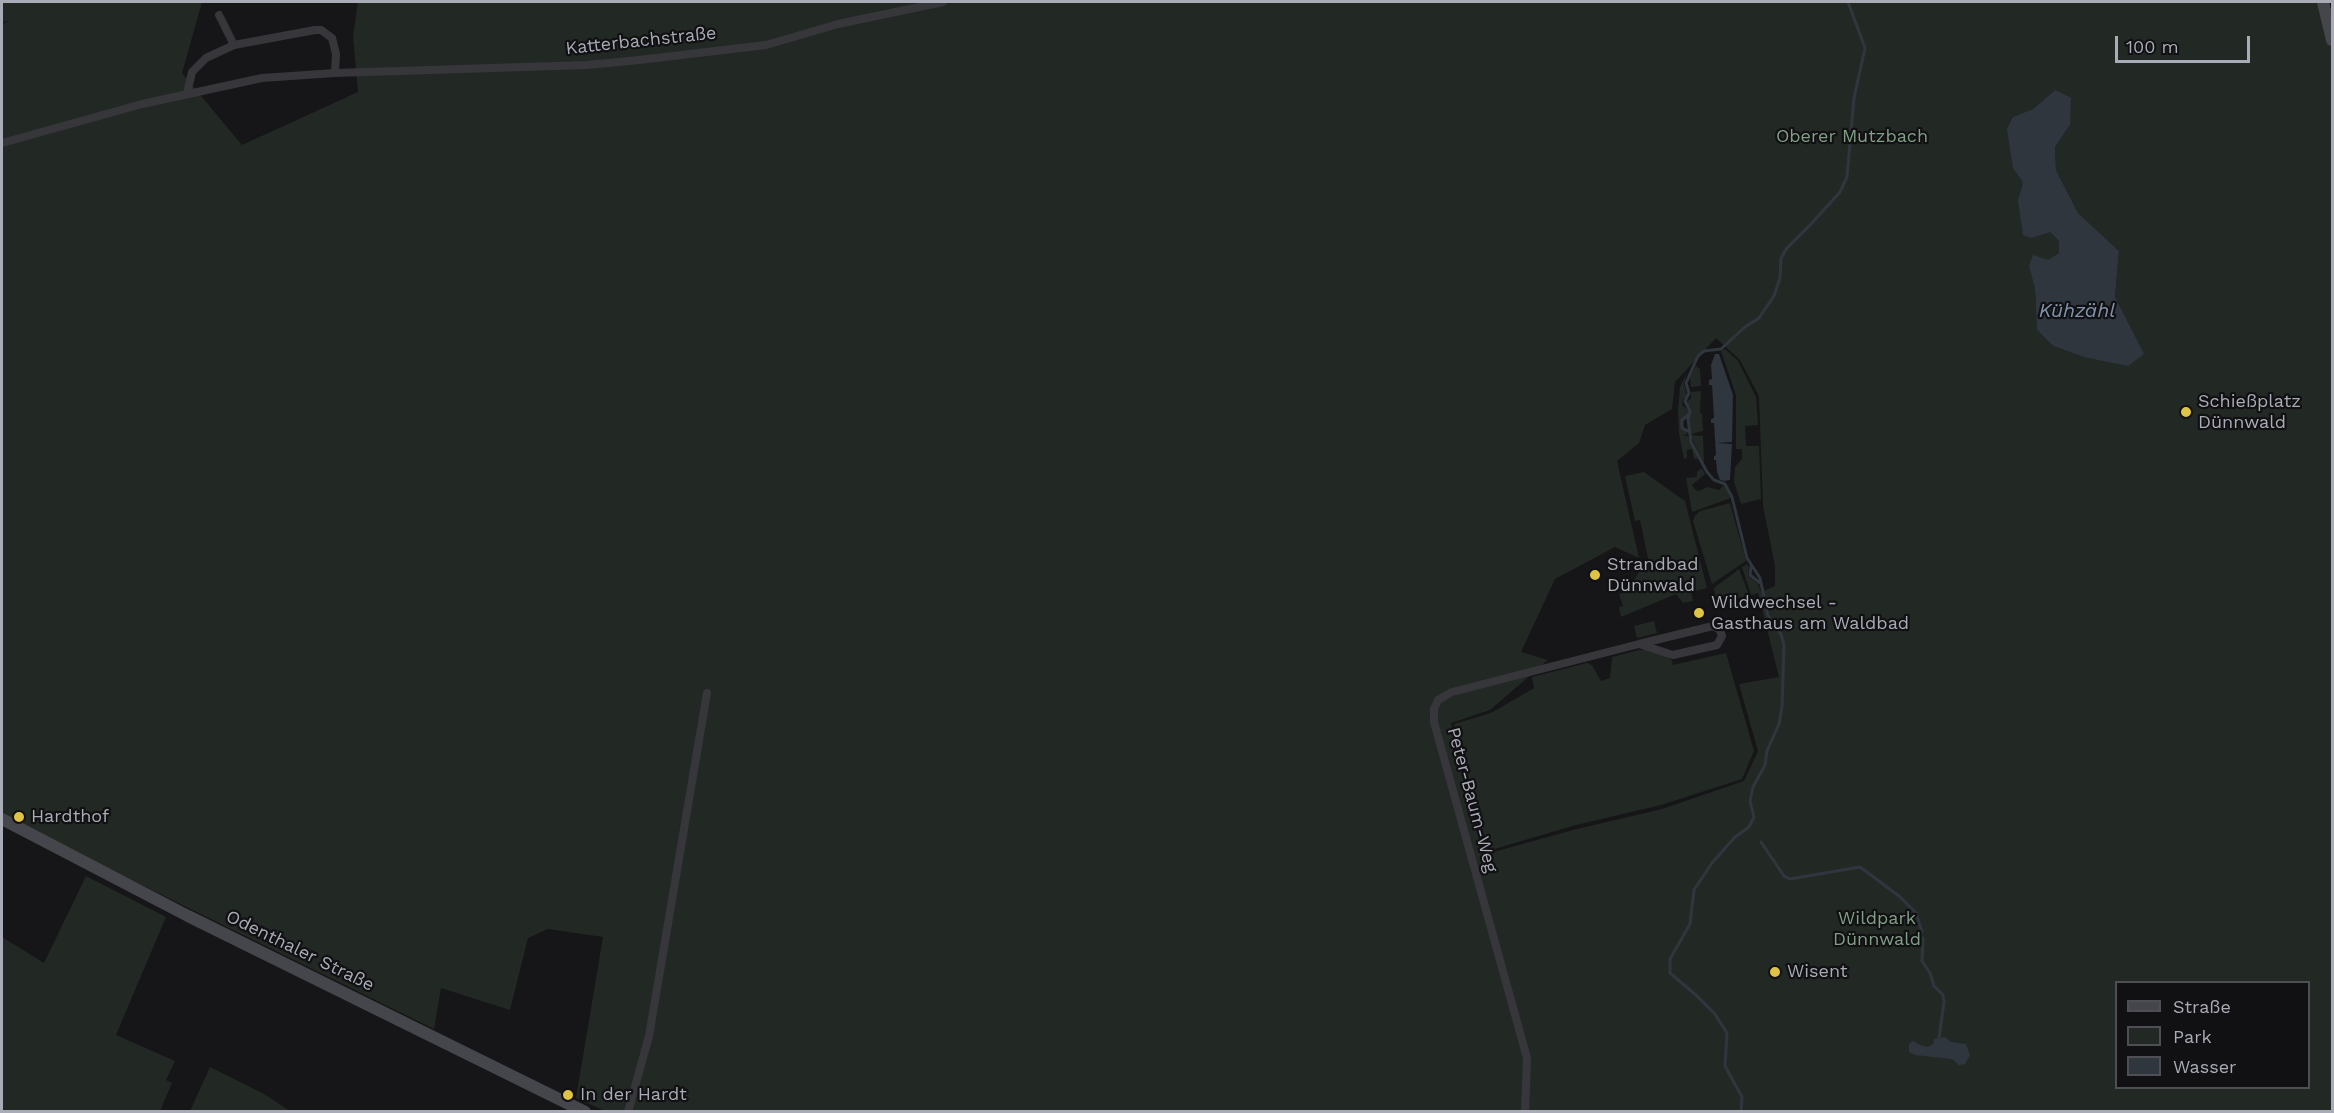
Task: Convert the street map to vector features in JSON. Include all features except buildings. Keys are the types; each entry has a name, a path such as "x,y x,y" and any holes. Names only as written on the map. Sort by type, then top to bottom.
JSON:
{"main road":[{"path":"2323,2 2332,40"},
{"name":"Odenthaler Straße","path":"2,819 188,916 585,1112"}],"street":[{"name":"Katterbachstraße","path":"2,143 142,104 262,78 335,73 587,65 639,60 765,45 838,24 943,2"},
{"path":"219,15 234,45"},
{"path":"187,93 192,72 199,62 234,45 321,30 332,38 336,54 335,73"},
{"name":"Peter-Baum-Weg","path":"1525,1112 1527,1058 1437,734 1434,709 1438,700 1452,692 1639,644 1713,626 1720,630 1722,636 1717,645 1673,655 1639,644"},
{"path":"628,1112 649,1036 707,693"}],"green space":[{"path":"2,2 202,2 182,73 242,145 358,92 353,36 358,2 2319,2 2332,36 2332,1111 605,1111 576,1098 603,937 548,929 528,938 510,1010 441,988 434,1029 2,816 2,24 9,21 2,22","holes":["2055,90 2070,125 2055,147 2056,170 2078,213 2119,251 2115,297 2125,318 2084,357 2053,346 2037,330 2035,289 2029,265 2049,260 2059,253 2059,241 2050,232 2032,238 2018,200 2023,182 2013,117 2033,109","1716,338 1740,360 1759,396 1763,506 1775,566 1775,586 1761,592 1758,584 1748,576 1747,564 1742,567 1751,595 1758,593 1779,677 1739,684 1758,751 1744,781 1662,809 1486,854 1451,723 1490,710 1548,660 1521,652 1555,579 1615,547 1639,558 1617,461 1639,443 1645,425 1672,409 1675,382"]},
{"path":"1725,349 1738,361 1756,397 1758,425 1745,426 1746,446 1759,446 1761,499 1741,504 1734,482 1735,467 1742,459 1742,449 1736,449 1736,395 1721,351"},
{"path":"1696,366 1700,369 1701,386 1691,387 1690,377"},
{"path":"1687,372 1684,383 1687,397 1683,399 1682,405 1688,413 1681,419 1681,429 1687,431 1687,434 1683,436 1688,436 1698,459 1694,459 1692,449 1687,450 1687,458 1684,459 1679,434 1680,387"},
{"path":"1701,391 1700,412 1703,431 1691,434 1689,420 1691,408 1687,402 1691,398 1691,392"},
{"path":"1691,435 1703,436 1704,463 1693,441"},
{"path":"1702,468 1705,474 1692,485 1694,489 1699,491 1707,487 1719,490 1724,485 1731,498 1692,512 1686,478 1697,477 1697,472"},
{"path":"1644,472 1685,501 1707,588 1691,592 1693,601 1683,603 1676,594 1621,617 1619,607 1623,606 1619,594 1637,590 1634,580 1648,558 1640,520 1635,521 1625,476"},
{"path":"1730,503 1746,561 1712,584 1693,521 1700,511"},
{"path":"1739,569 1749,595 1732,600 1730,594 1716,597 1714,588"},
{"path":"1654,621 1657,633 1637,638 1634,626"},
{"path":"1639,650 1654,650 1671,659 1673,665 1726,653 1754,751 1742,779 1661,805 1576,825 1488,851 1454,724 1491,713 1534,688 1532,677 1587,663 1592,665 1601,681 1610,678 1612,657"},
{"path":"86,876 166,917 116,1035 175,1061 166,1080 172,1083 160,1111 2,1111 2,937 44,963"},
{"path":"210,1067 264,1094 290,1111 190,1111"}],"water":[{"name":"Kühzähl","path":"2055,90 2071,98 2070,125 2055,147 2056,170 2078,213 2119,251 2115,297 2144,354 2128,366 2084,357 2053,346 2037,330 2035,289 2029,266 2033,255 2048,260 2059,253 2059,241 2050,232 2032,238 2023,235 2018,200 2023,182 2013,168 2007,129 2013,117 2033,109"},
{"path":"1715,354 1719,354 1733,395 1732,442 1717,443 1732,444 1730,480 1724,481 1720,480 1716,460 1714,460 1716,455 1714,423 1711,423 1711,419 1714,418 1712,385 1709,385 1709,380 1712,379 1711,365"},
{"path":"1945,1037 1951,1042 1966,1044 1970,1055 1965,1064 1959,1065 1952,1059 1915,1055 1909,1052 1909,1044 1913,1041 1928,1047 1933,1044 1934,1039"}],"waterway":[{"path":"1741,1112 1742,1097 1725,1066 1727,1033 1715,1014 1670,973 1670,959 1690,924 1694,890 1712,863 1735,837 1749,827 1754,817 1750,801 1753,787 1765,765 1767,751 1779,724 1782,707 1784,645 1781,634 1768,616 1760,578 1747,558 1732,497 1725,484 1714,480 1707,472 1691,442 1688,419 1690,411 1685,401 1689,393 1686,383 1698,356 1704,351 1721,349 1745,327 1759,318 1774,296 1780,278 1781,258 1787,248 1840,192 1847,177 1854,98 1865,48 1848,2"},
{"path":"1688,431 1682,428 1682,420 1689,414"},
{"path":"1751,567 1750,575 1760,583"},
{"path":"1761,842 1784,876 1790,879 1860,867 1899,896 1916,913 1922,932"},
{"path":"1923,938 1922,961 1930,973 1934,986 1943,995 1939,1038"}],"place":[{"name":"Schießplatz Dünnwald","path":"2186,412"},
{"name":"Strandbad Dünnwald","path":"1595,575"},
{"name":"Wildwechsel - Gasthaus am Waldbad","path":"1699,613"},
{"name":"Hardthof","path":"19,817"},
{"name":"Wisent","path":"1775,972"},
{"name":"In der Hardt","path":"568,1095"}],"park label":[{"name":"Oberer Mutzbach","path":"1852,137"},
{"name":"Wildpark Dünnwald","path":"1877,929"}]}
